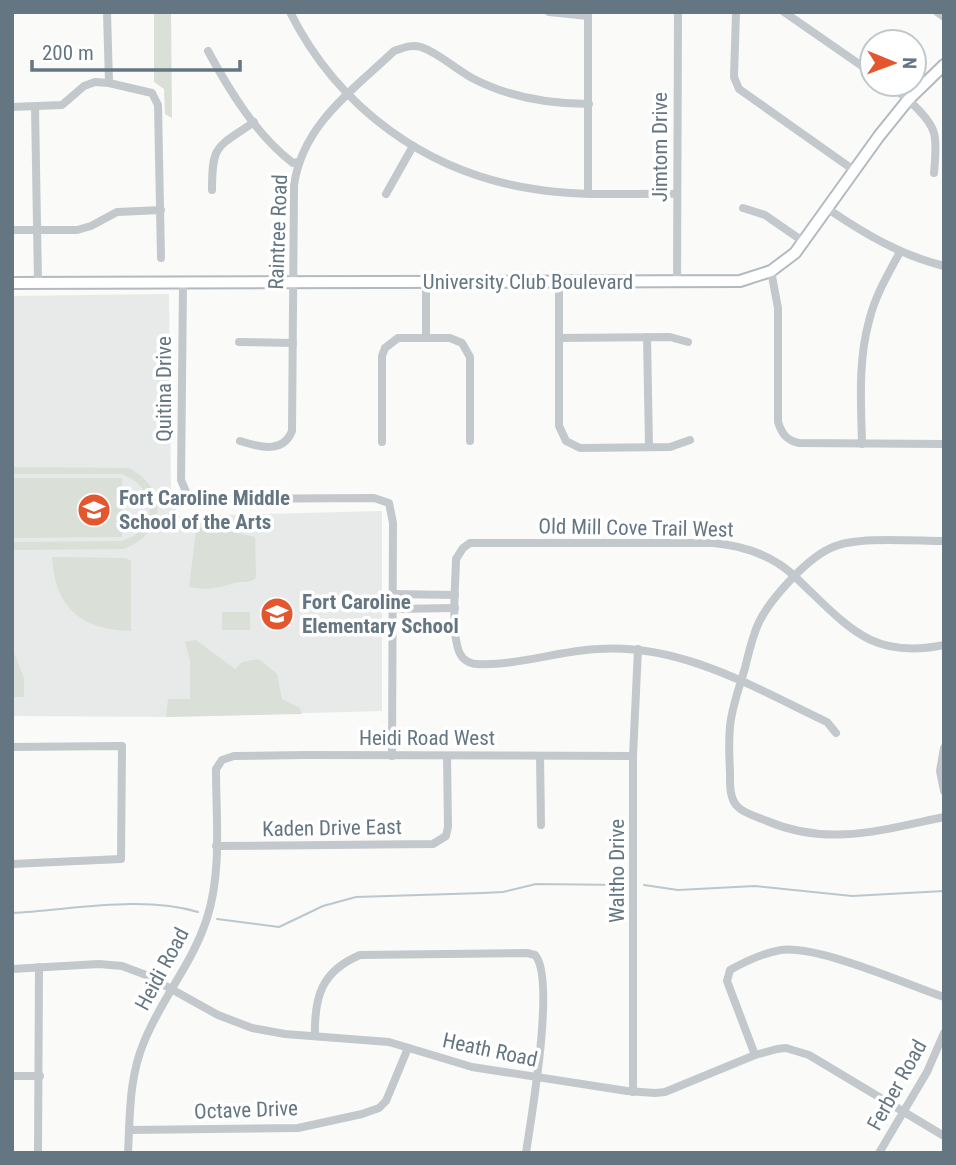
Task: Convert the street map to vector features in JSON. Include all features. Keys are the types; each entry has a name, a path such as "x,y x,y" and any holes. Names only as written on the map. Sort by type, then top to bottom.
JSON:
{"street":[{"path":"107,12 109,83"},
{"path":"290,12 326,71 379,124 413,146 464,171 534,190 677,194"},
{"path":"549,12 589,14 589,193"},
{"name":"Jimtom Drive","path":"677,282 678,12"},
{"path":"736,12 734,64 739,89 855,170"},
{"path":"784,12 858,63"},
{"path":"937,12 944,17"},
{"name":"Raintree Road","path":"240,442 258,447 272,447 284,443 290,436 293,425 294,185 299,162 313,131 348,95 394,51 411,46 422,48 475,80 510,93 549,102 589,104"},
{"path":"208,51 254,122 286,158 293,163 299,162"},
{"name":"University Club Boulevard","path":"12,284 740,281 771,271 795,253 908,100 944,65"},
{"path":"12,107 62,105 89,84 109,83 152,93 157,100 161,258"},
{"path":"906,98 926,118 933,131 934,173"},
{"path":"35,107 38,283"},
{"path":"212,190 212,160 216,151 254,122"},
{"path":"386,194 413,146"},
{"path":"743,208 765,215 804,242"},
{"path":"828,209 865,234 900,252 944,266"},
{"path":"12,230 77,230 117,212 161,210"},
{"path":"862,444 861,377 865,340 875,301 900,252"},
{"path":"771,271 778,309 778,422 784,435 799,443 944,444"},
{"name":"Quitina Drive","path":"183,282 181,480 187,494 208,499 374,498 389,503 393,523 393,594"},
{"path":"426,282 426,337"},
{"path":"559,282 559,426 566,441 580,448 670,447 690,440"},
{"path":"382,442 382,356 385,348 398,338 426,337 455,339 462,343 470,357 471,441"},
{"path":"648,337 649,446"},
{"path":"559,338 670,337 688,342"},
{"path":"239,342 293,343"},
{"path":"944,541 855,541 836,545 816,557 772,602 760,621 751,643 730,727 730,790 736,806 749,813 788,829 825,836 857,834 944,817"},
{"name":"Old Mill Cove Trail West","path":"456,595 456,559 470,543 723,544 755,551 779,564 846,626 869,640 885,646 911,649 944,645"},
{"path":"392,756 393,594 456,595 456,645 464,659 476,665 575,650 638,649 707,666 827,722 836,733"},
{"path":"393,609 456,608"},
{"name":"Waltho Drive","path":"633,1092 633,756 638,649"},
{"path":"12,747 122,746 121,859 12,864"},
{"path":"944,748 940,771 944,791"},
{"name":"Heidi Road West","path":"222,760 234,756 633,756"},
{"name":"Kaden Drive East","path":"216,846 433,844 446,836 448,827 447,756"},
{"path":"540,756 541,825"},
{"name":"Heidi Road","path":"128,1153 130,1097 137,1062 144,1042 194,950 213,896 216,769 222,760"},
{"path":"755,1055 728,986 727,976 730,970 761,955 797,950 831,957 944,997"},
{"path":"315,1036 316,1007 323,985 339,966 360,956 513,953 535,955 541,967 543,1000 526,1153"},
{"name":"Heath Road","path":"12,969 111,964 146,975 237,1023 285,1034 389,1042 472,1067 633,1092 665,1092 755,1055 778,1049 797,1050 944,1136"},
{"path":"38,1153 40,967"},
{"name":"Ferber Road","path":"879,1153 927,1072 944,1033"},
{"name":"Octave Drive","path":"128,1130 298,1128 362,1114 379,1108 386,1101 408,1048"},
{"path":"12,1076 40,1076"}],"shaded area":[{"path":"154,12 171,12 172,118 165,114 164,89 154,82"},
{"name":"Fort Caroline Middle School of the Arts","path":"169,294 171,492 178,516 382,511 382,711 166,717 12,716 12,296"},
{"path":"12,467 129,468 151,487 156,499 154,522 148,533 123,549 12,550 12,542 120,541 143,528 150,509 142,488 121,474 12,474"},
{"path":"12,478 122,478 122,537 12,538"},
{"path":"203,526 255,537 256,578 222,587 189,587 196,531"},
{"path":"52,557 126,558 131,561 131,631 98,626 74,613 59,590"},
{"path":"222,612 250,612 250,630 222,630"},
{"path":"196,640 235,669 242,662 259,659 277,674 282,699 300,708 302,714 166,717 168,699 190,699 190,661 185,642"},
{"path":"12,648 24,678 24,697 12,697"}],"waterway":[{"path":"217,919 279,927 323,906 356,897 503,892 536,884 624,885"},
{"path":"644,885 678,890 755,886 852,896 944,891"},
{"path":"12,913 130,904 176,907 198,912"}],"place":[{"name":"Fort Caroline Middle School of the Arts","path":"94,510"},
{"name":"Fort Caroline Elementary School","path":"277,614"}]}
